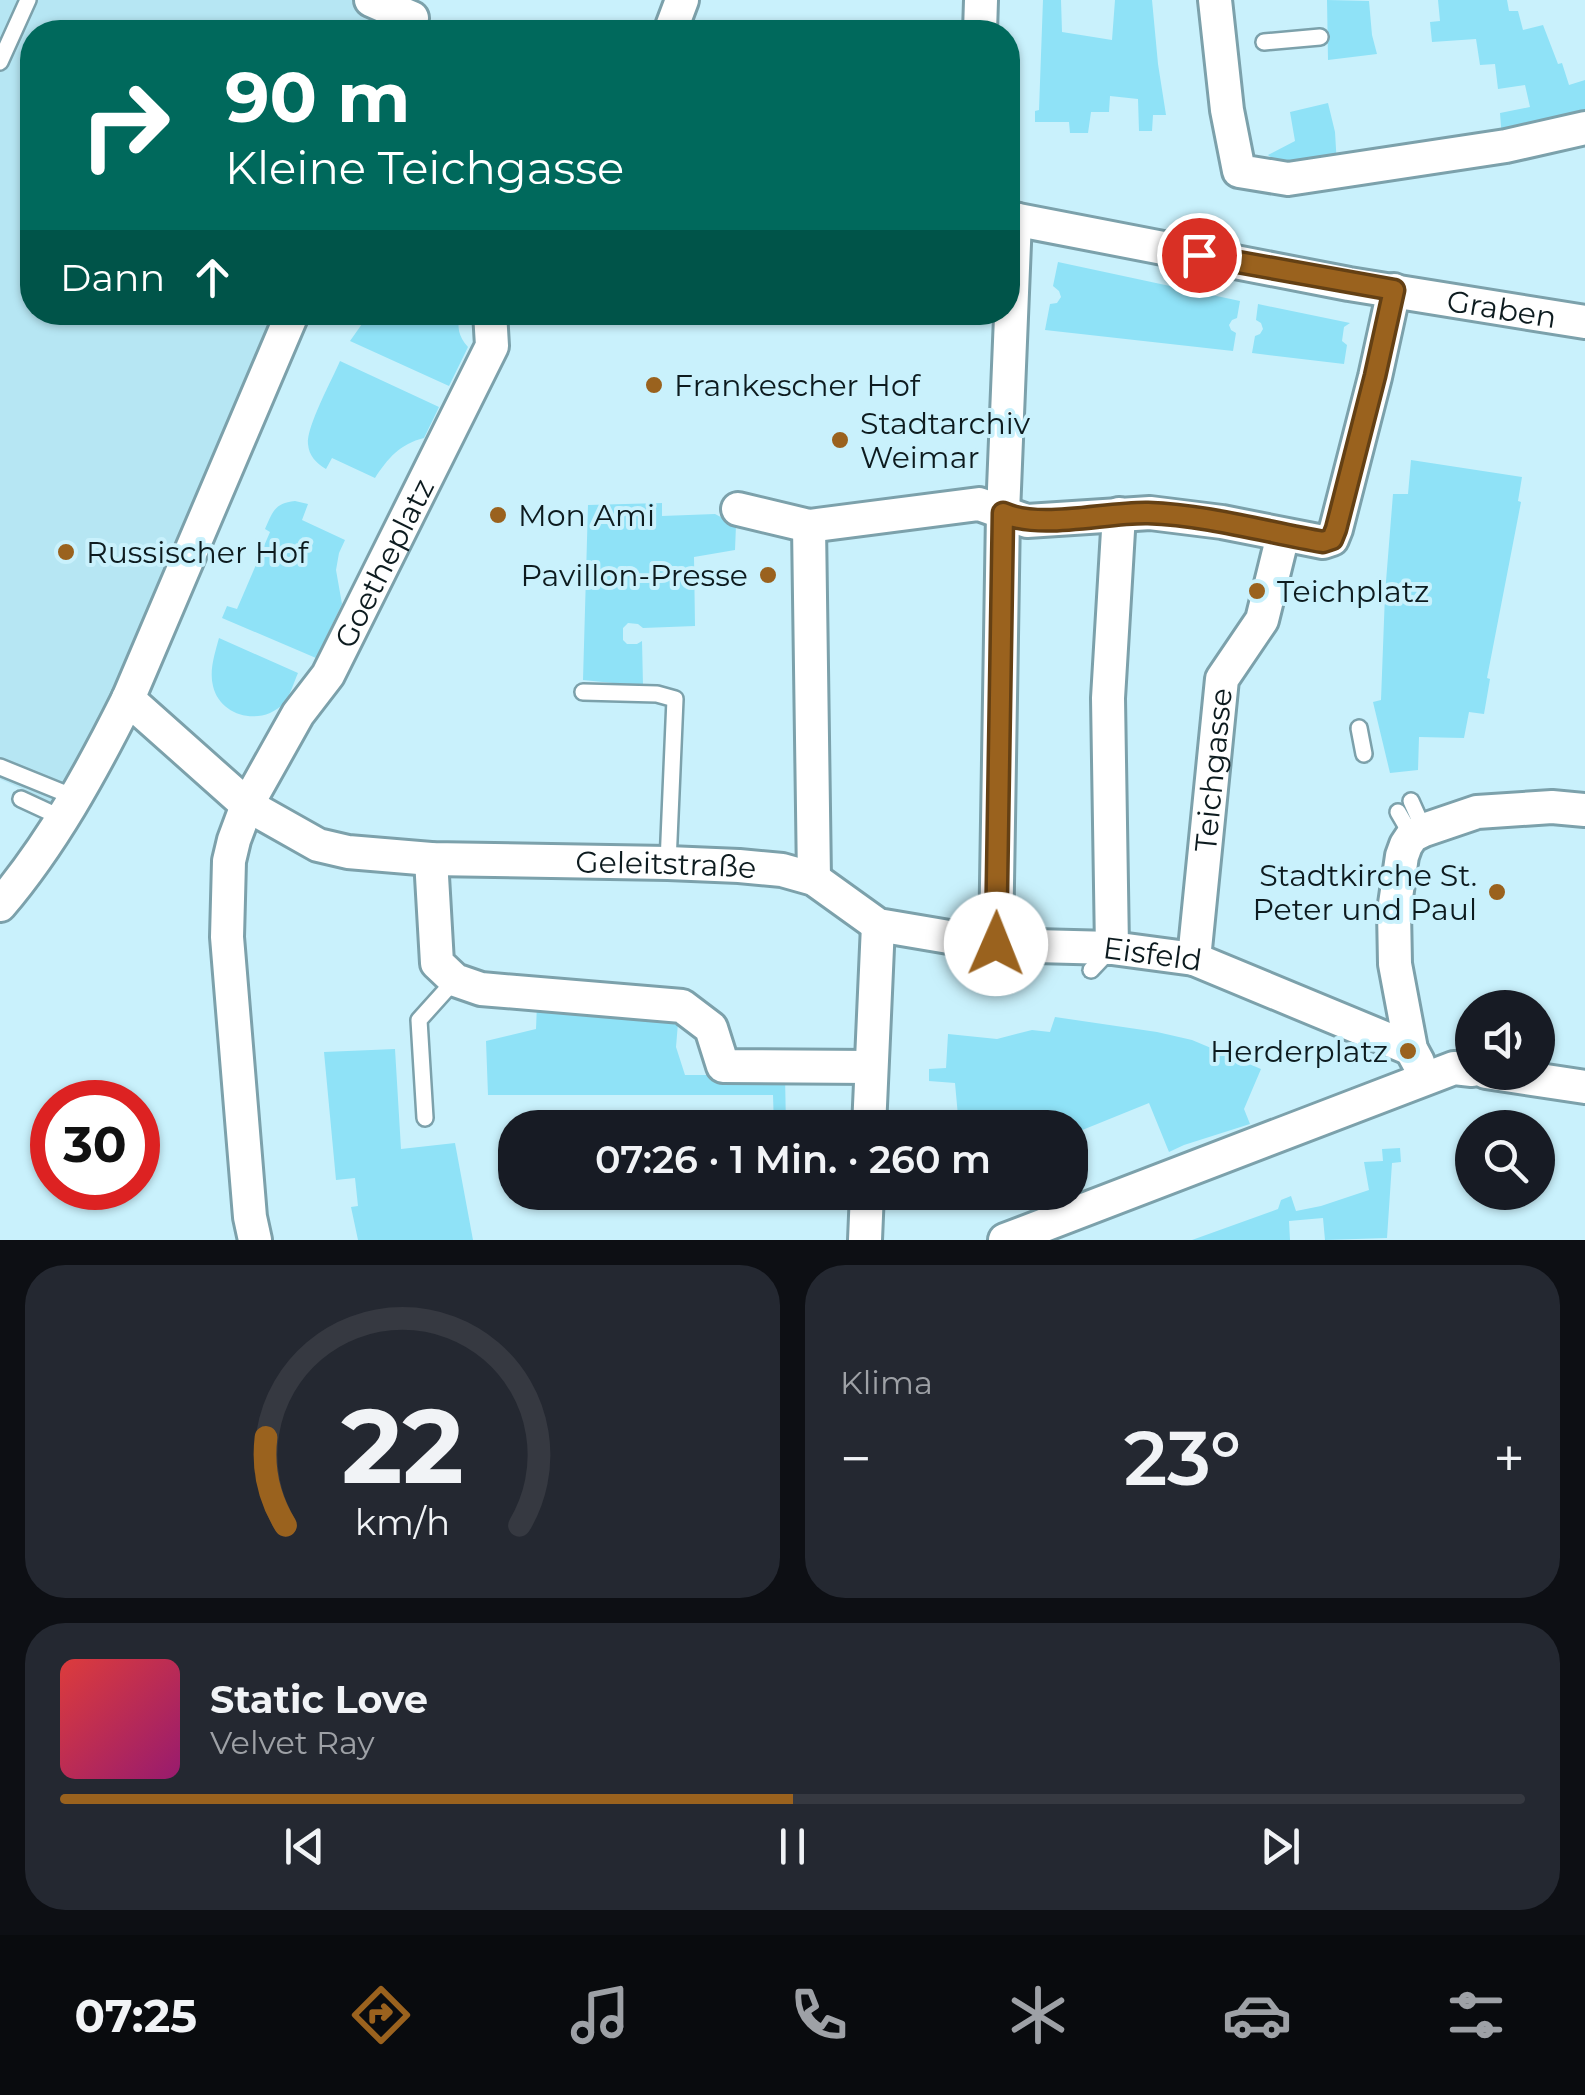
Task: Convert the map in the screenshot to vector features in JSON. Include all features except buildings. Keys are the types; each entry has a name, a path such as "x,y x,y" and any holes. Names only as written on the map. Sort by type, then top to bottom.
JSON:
{"street":[{"path":"371,0 413,20"},
{"path":"1214,0 1231,46 1226,110 1239,171 1288,179 1506,146 1585,128"},
{"name":"Graben","path":"1020,221 1348,284 1585,322"},
{"path":"738,509 806,520 979,504 1027,521 1150,513 1222,522 1323,542 1332,539 1394,290"},
{"path":"0,905 68,807 128,699 287,325"},
{"name":"Goetheplatz","path":"252,1229 227,937 229,861 239,804 328,675 492,346 491,325"},
{"path":"996,944 1008,325"},
{"path":"1102,959 1108,698 1118,514"},
{"path":"806,520 814,878"},
{"name":"Teichgasse","path":"1194,959 1222,679 1262,620 1283,535"},
{"name":"Geleitstraße","path":"128,699 239,804 318,845 348,852 431,859 768,868 814,878 878,926"},
{"path":"1427,1079 1411,1048 1395,964 1394,911 1411,820 1552,807 1585,810"},
{"path":"431,859 437,963 455,980 481,989 682,1006 711,1028 723,1066 871,1067"},
{"path":"870,1110 878,926"},
{"name":"Eisfeld","path":"878,926 1102,959 1194,959 1411,1048"},
{"path":"1004,1240 1455,1068"},
{"path":"1555,1082 1585,1087"},
{"path":"865,1240 866,1210"}],"lane":[{"path":"0,62 28,0"},
{"path":"1264,42 1320,37"},
{"path":"583,692 657,694 675,699 668,863"},
{"path":"1359,728 1364,754"},
{"path":"0,766 68,807"},
{"path":"21,799 68,807"},
{"path":"424,1118 419,1020 455,980"}],"shaded area":[{"path":"0,0 380,0 408,12 404,20 20,20 20,325 277,325 60,806 0,779"},
{"path":"1043,0 1061,0 1062,32 1112,40 1115,0 1152,0 1166,115 1153,115 1152,131 1139,131 1138,99 1110,96 1109,112 1091,112 1088,133 1070,133 1069,122 1035,122 1035,111 1039,110"},
{"path":"1327,0 1369,1 1377,54 1328,60"},
{"path":"1438,0 1507,0 1509,11 1518,11 1523,30 1543,25 1569,85 1585,80 1585,122 1502,139 1500,113 1530,107 1525,85 1498,89 1495,64 1480,65 1476,39 1432,42 1430,22 1440,21"},
{"path":"1328,103 1337,166 1286,170 1268,155 1295,141 1290,112"},
{"path":"1058,262 1240,301 1237,318 1229,325 1236,333 1233,351 1045,330 1050,304 1061,297 1053,286"},
{"path":"1258,304 1350,323 1344,327 1344,364 1252,353 1255,336 1263,329 1256,320"},
{"path":"361,325 459,325 468,347 449,386 350,341"},
{"path":"340,361 439,407 424,438 395,453 375,478 332,458 326,469 314,459 309,448 311,426"},
{"path":"1411,460 1522,477 1518,501 1521,502 1487,678 1490,679 1484,714 1469,712 1464,738 1419,737 1418,770 1390,773 1373,702 1381,700 1393,494 1408,494"},
{"path":"295,501 308,504 302,520 345,540 336,570 342,604 316,658 222,618 227,606 237,609 270,532 265,529 273,513 279,506"},
{"path":"662,503 662,516 715,514 736,525 735,550 694,557 695,626 643,628 628,623 623,628 627,644 642,641 643,686 583,680 588,505"},
{"path":"219,638 298,673 284,703 265,715 254,716 224,705 212,680"},
{"path":"537,1004 678,1023 676,1047 685,1075 785,1075 786,1110 773,1110 773,1095 488,1095 486,1041 536,1029"},
{"path":"1055,1017 1157,1032 1192,1040 1261,1069 1244,1109 1250,1124 1169,1152 1149,1103 1088,1128 1088,1110 957,1110 955,1083 929,1081 929,1069 946,1068 948,1034 997,1039 1032,1030 1050,1032"},
{"path":"395,1049 401,1149 455,1143 473,1240 358,1240 351,1207 358,1206 355,1178 336,1180 324,1052"},
{"path":"1400,1148 1401,1162 1392,1163 1387,1238 1325,1240 1323,1218 1289,1221 1290,1240 1192,1240 1278,1209 1281,1200 1291,1196 1296,1211 1369,1190 1364,1162 1383,1161 1382,1149"}],"place":[{"name":"Frankescher Hof","path":"654,385"},
{"name":"Stadtarchiv Weimar","path":"840,440"},
{"name":"Mon Ami","path":"498,515"},
{"name":"Russischer Hof","path":"66,552"},
{"name":"Pavillon-Presse","path":"768,575"},
{"name":"Teichplatz","path":"1257,591"},
{"name":"Stadtkirche St. Peter und Paul","path":"1497,892"},
{"name":"Herderplatz","path":"1408,1051"}],"route":[{"path":"996,944 1003,513 1027,521 1150,513 1222,522 1323,542 1332,539 1336,529 1394,290 1199,255"}]}
